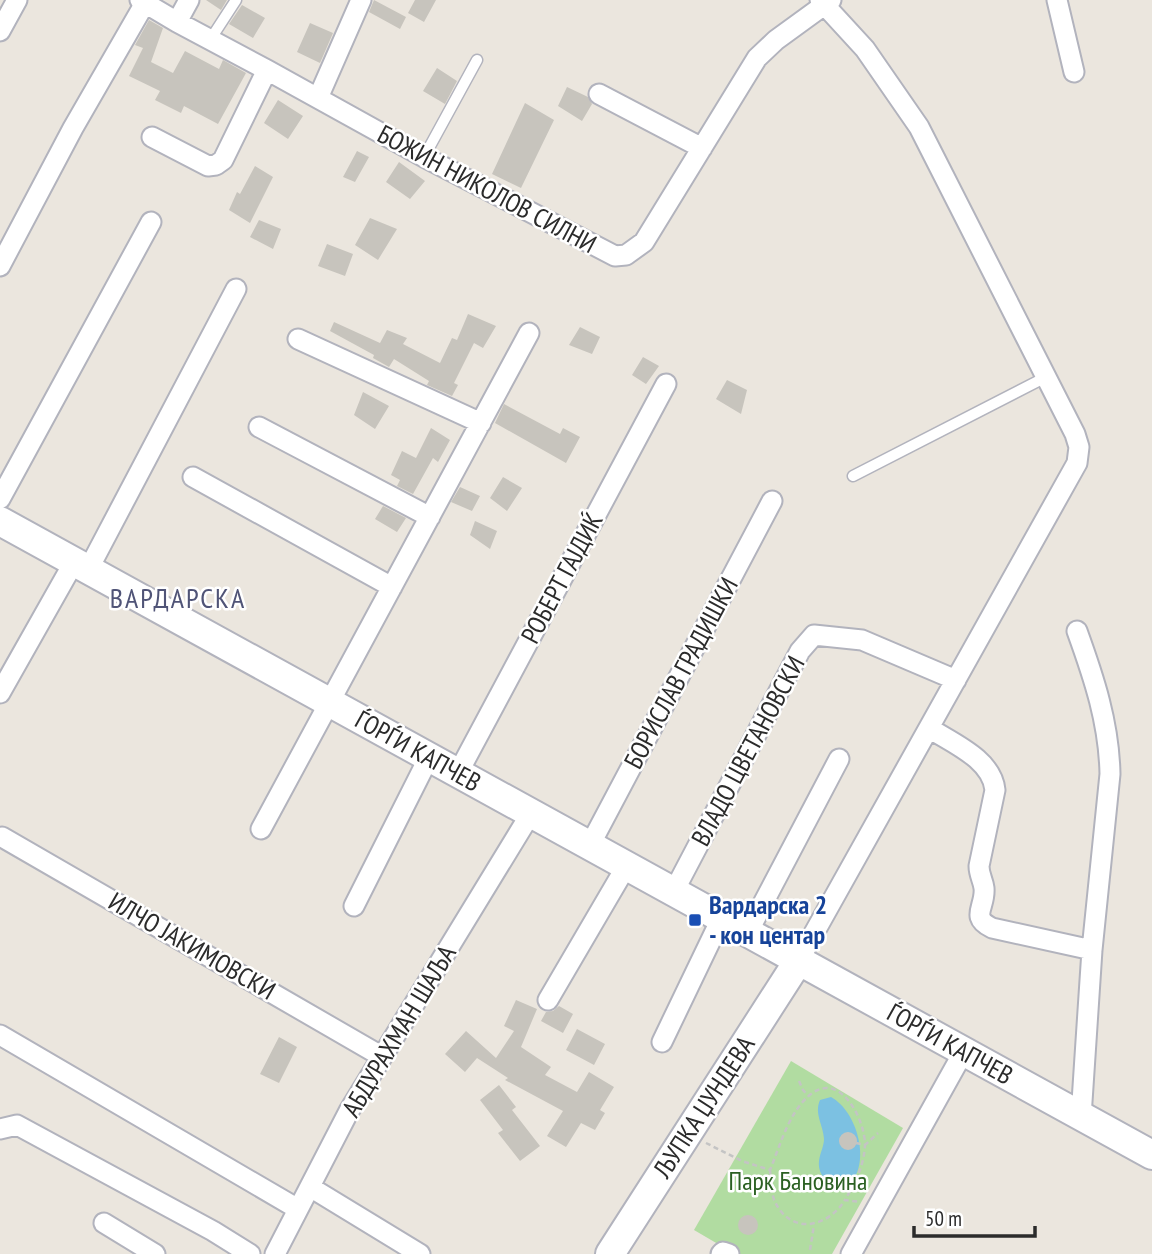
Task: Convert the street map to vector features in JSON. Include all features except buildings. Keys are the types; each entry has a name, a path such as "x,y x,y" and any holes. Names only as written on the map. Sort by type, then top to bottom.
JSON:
{"street":[{"path":"0,31 17,0"},
{"path":"177,22 188,0"},
{"path":"318,98 361,0"},
{"path":"1057,0 1074,72"},
{"path":"0,265 143,2"},
{"name":"БОЖИН НИКОЛОВ СИЛНИ","path":"143,2 424,157 615,256 626,255 644,242 757,58 825,2"},
{"path":"799,960 1077,463 1079,447 919,127 865,48 825,2"},
{"path":"152,137 208,166 216,165 223,160 267,70"},
{"path":"599,94 702,148"},
{"path":"0,499 151,222"},
{"path":"0,693 81,566 236,289"},
{"path":"261,829 529,333"},
{"path":"298,339 481,423"},
{"name":"РОБЕРТ ГАЈДИЌ","path":"458,773 666,384"},
{"path":"259,427 430,517"},
{"path":"193,477 392,587"},
{"name":"БОРИСЛАВ ГРАДИШКИ","path":"590,845 772,501"},
{"name":"ЃОРЃИ КАПЧЕВ","path":"0,522 1152,1155"},
{"path":"1077,631 1098,688 1110,745 1110,774 1092,950 1081,1116"},
{"name":"ВЛАДО ЦВЕТАНОВСКИ","path":"674,891 800,651 814,635 862,640 956,680"},
{"path":"929,728 975,758 985,767 995,784 979,866 979,875 984,885 979,915 983,924 1092,950"},
{"path":"354,906 429,757"},
{"path":"748,932 839,759"},
{"name":"АБДУРАХМАН ШАЉА","path":"275,1254 349,1111 531,813"},
{"name":"ИЛЧО ЈАКИМОВСКИ","path":"2,837 382,1056"},
{"path":"548,1000 627,865"},
{"path":"662,1042 722,918"},
{"name":"ЉУПКА ЏУНДЕВА","path":"610,1254 799,960"},
{"path":"0,1035 298,1209"},
{"path":"851,1254 964,1051"},
{"path":"0,1129 17,1125 213,1231 250,1254"},
{"path":"310,1187 420,1254"},
{"path":"104,1223 156,1254"},
{"path":"721,1254 729,1254"}],"lane":[{"path":"210,40 236,0"},
{"path":"424,157 477,60"},
{"path":"853,475 1046,377"}],"path":[{"path":"799,1081 808,1096"},
{"path":"820,1088 831,1089 844,1096 857,1110 865,1145 859,1174 838,1211 827,1220 814,1225 792,1220 782,1213 774,1201 770,1170 786,1132 808,1096 820,1088"},
{"path":"865,1145 878,1133"},
{"path":"687,1134 742,1161 770,1170"},
{"path":"856,1143 865,1145"},
{"path":"845,1200 879,1204"},
{"path":"810,1250 814,1225"}],"green space":[{"name":"Парк Бановина","path":"791,1061 903,1128 832,1254 735,1254 694,1230"}],"water":[{"path":"831,1097 848,1114 858,1138 860,1164 849,1185 843,1186 828,1181 819,1167 824,1139 818,1105 820,1100"}],"place":[{"name":"Вардарска 2 - кон центар","path":"695,920"}],"district":[{"name":"ВАРДАРСКА","path":"178,598"}]}
